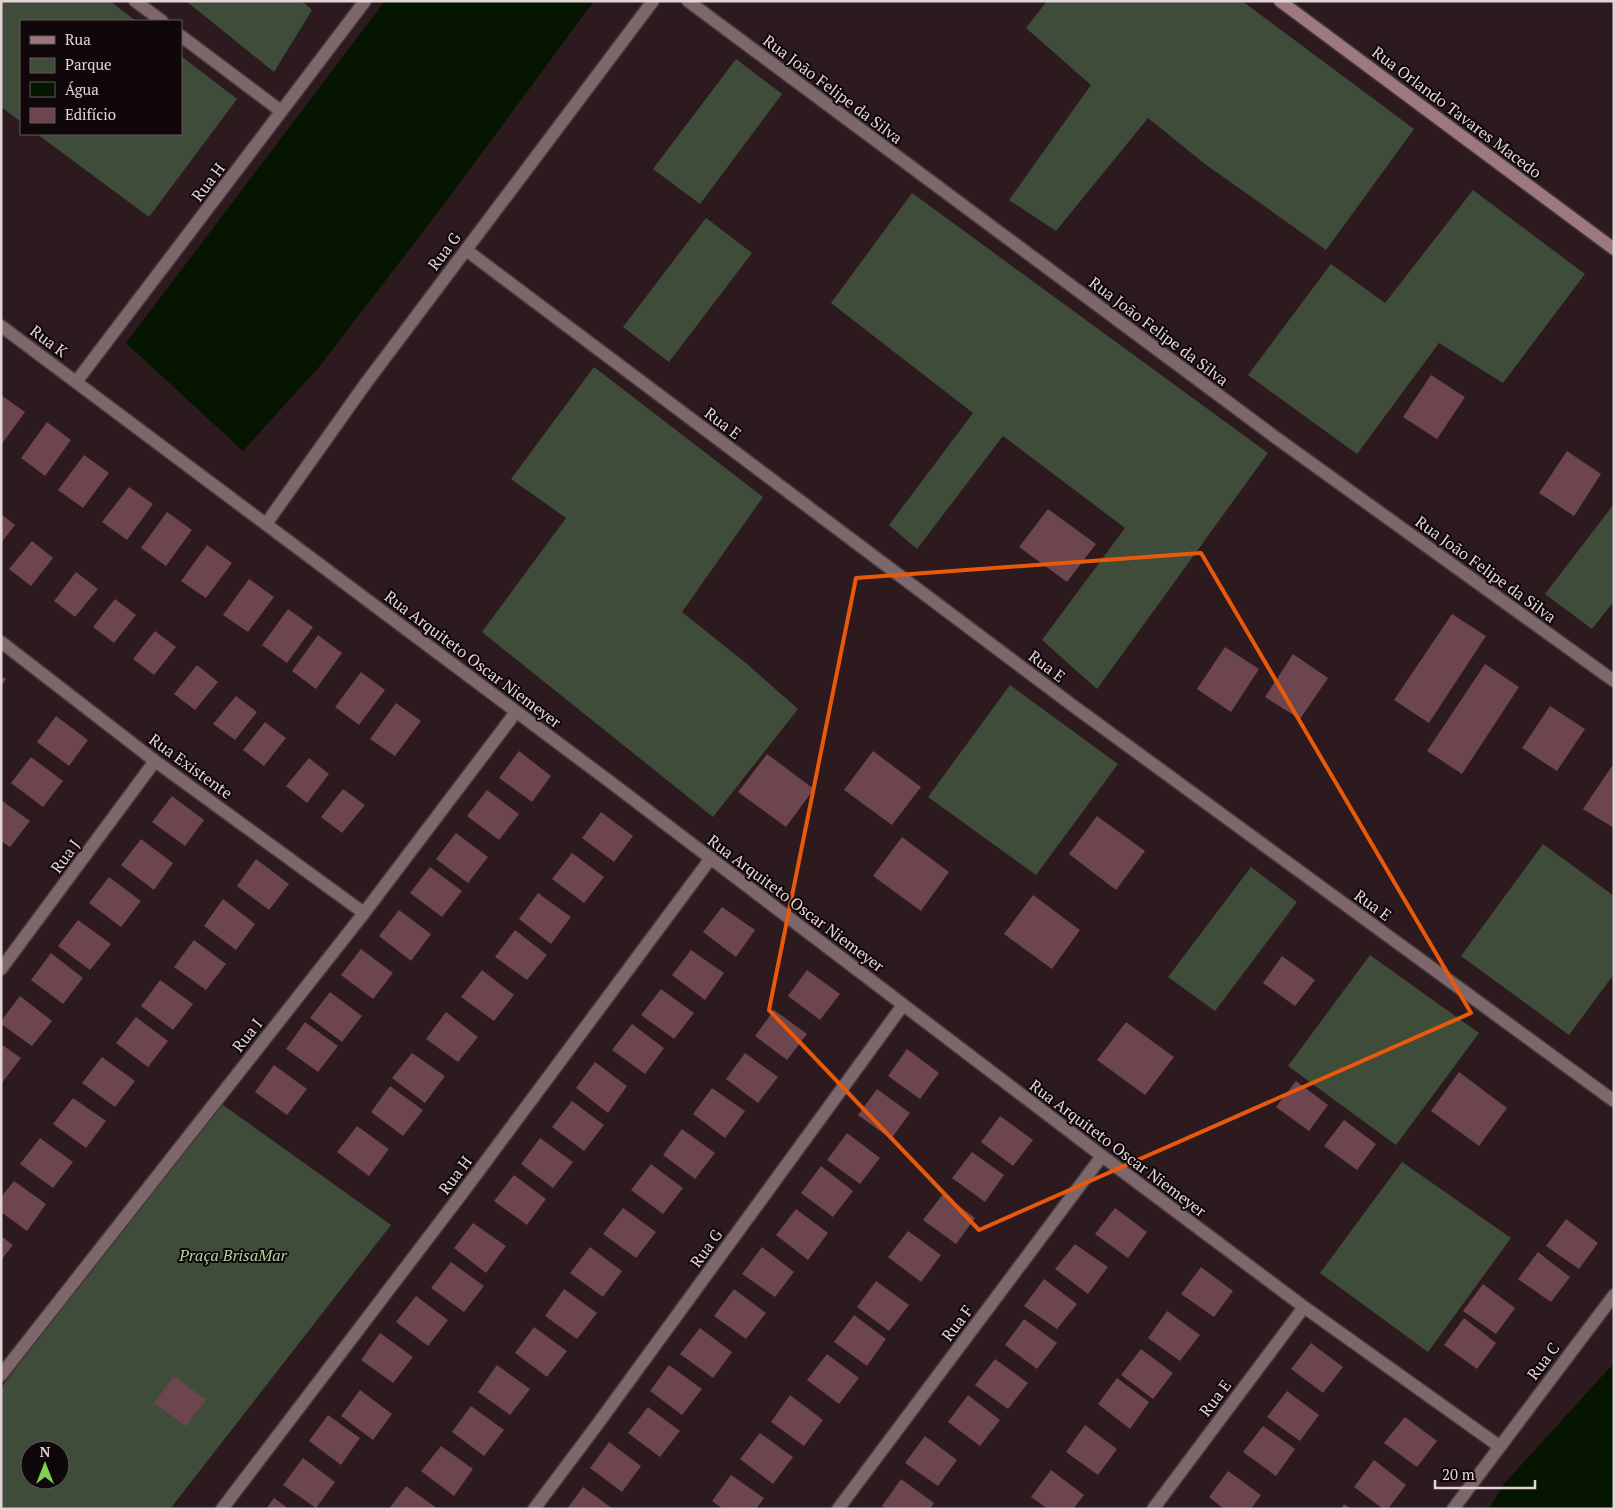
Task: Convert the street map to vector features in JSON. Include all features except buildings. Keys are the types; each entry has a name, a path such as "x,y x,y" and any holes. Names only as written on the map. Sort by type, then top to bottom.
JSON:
{"street":[{"path":"136,1 161,20"},
{"name":"Rua H","path":"76,382 366,1"},
{"name":"Rua G","path":"266,524 366,383 653,1"},
{"name":"Rua João Felipe da Silva","path":"688,1 1274,437 1614,680"},
{"name":"Rua Orlando Tavares Macedo","path":"1280,1 1614,249"},
{"path":"182,37 281,111"},
{"name":"Rua E","path":"466,250 1072,705 1614,1101"},
{"name":"Rua K","path":"1,326 76,382"},
{"name":"Rua Arquiteto Oscar Niemeyer","path":"76,382 711,858 1102,1156 1304,1307 1499,1446"},
{"name":"Rua Existente","path":"1,642 155,761 364,913"},
{"name":"Rua I","path":"1,1375 364,913 516,712"},
{"name":"Rua J","path":"1,969 155,761"},
{"name":"Rua H","path":"222,1509 463,1192 711,858"},
{"name":"Rua G","path":"534,1509 903,1005"},
{"name":"Rua F","path":"838,1509 1102,1156"},
{"name":"Rua C","path":"1453,1509 1614,1295"},
{"name":"Rua E","path":"1153,1509 1304,1307"}],"highlighted area":[{"path":"1201,553 1471,1013 979,1230 769,1010 856,578"}],"green space":[{"path":"1,1 110,1 135,20 20,20 20,121 1,107"},
{"path":"186,1 302,1 312,10 274,72"},
{"path":"1047,1 1242,1 1414,129 1326,250 1205,164 1148,118 1056,231 1009,200 1091,85 1026,28"},
{"path":"182,57 237,99 149,217 38,135 182,135"},
{"path":"736,59 782,94 700,204 653,169"},
{"path":"1473,190 1585,274 1503,383 1439,343 1357,454 1248,375 1331,264 1385,303"},
{"path":"912,193 1268,453 1097,689 1042,640 1125,528 1003,436 917,549 889,525 973,413 831,303"},
{"path":"706,218 752,253 669,362 623,327"},
{"path":"594,367 763,497 682,612 747,664 798,709 713,817 482,632 566,518 511,479"},
{"path":"1614,504 1614,601 1592,629 1545,594"},
{"path":"1010,685 1118,764 1036,875 928,797"},
{"path":"1543,844 1614,896 1614,974 1569,1035 1461,956"},
{"path":"1251,867 1297,902 1215,1011 1168,977"},
{"path":"1370,955 1479,1033 1396,1145 1288,1066"},
{"name":"Praça BrisaMar","path":"216,1100 391,1225 170,1509 1,1509 1,1388"},
{"path":"1402,1162 1511,1238 1428,1352 1320,1273"}],"water":[{"path":"385,1 594,1 442,207 319,367 243,451 126,343"},
{"path":"1614,1363 1614,1509 1489,1509 1504,1484"}]}
